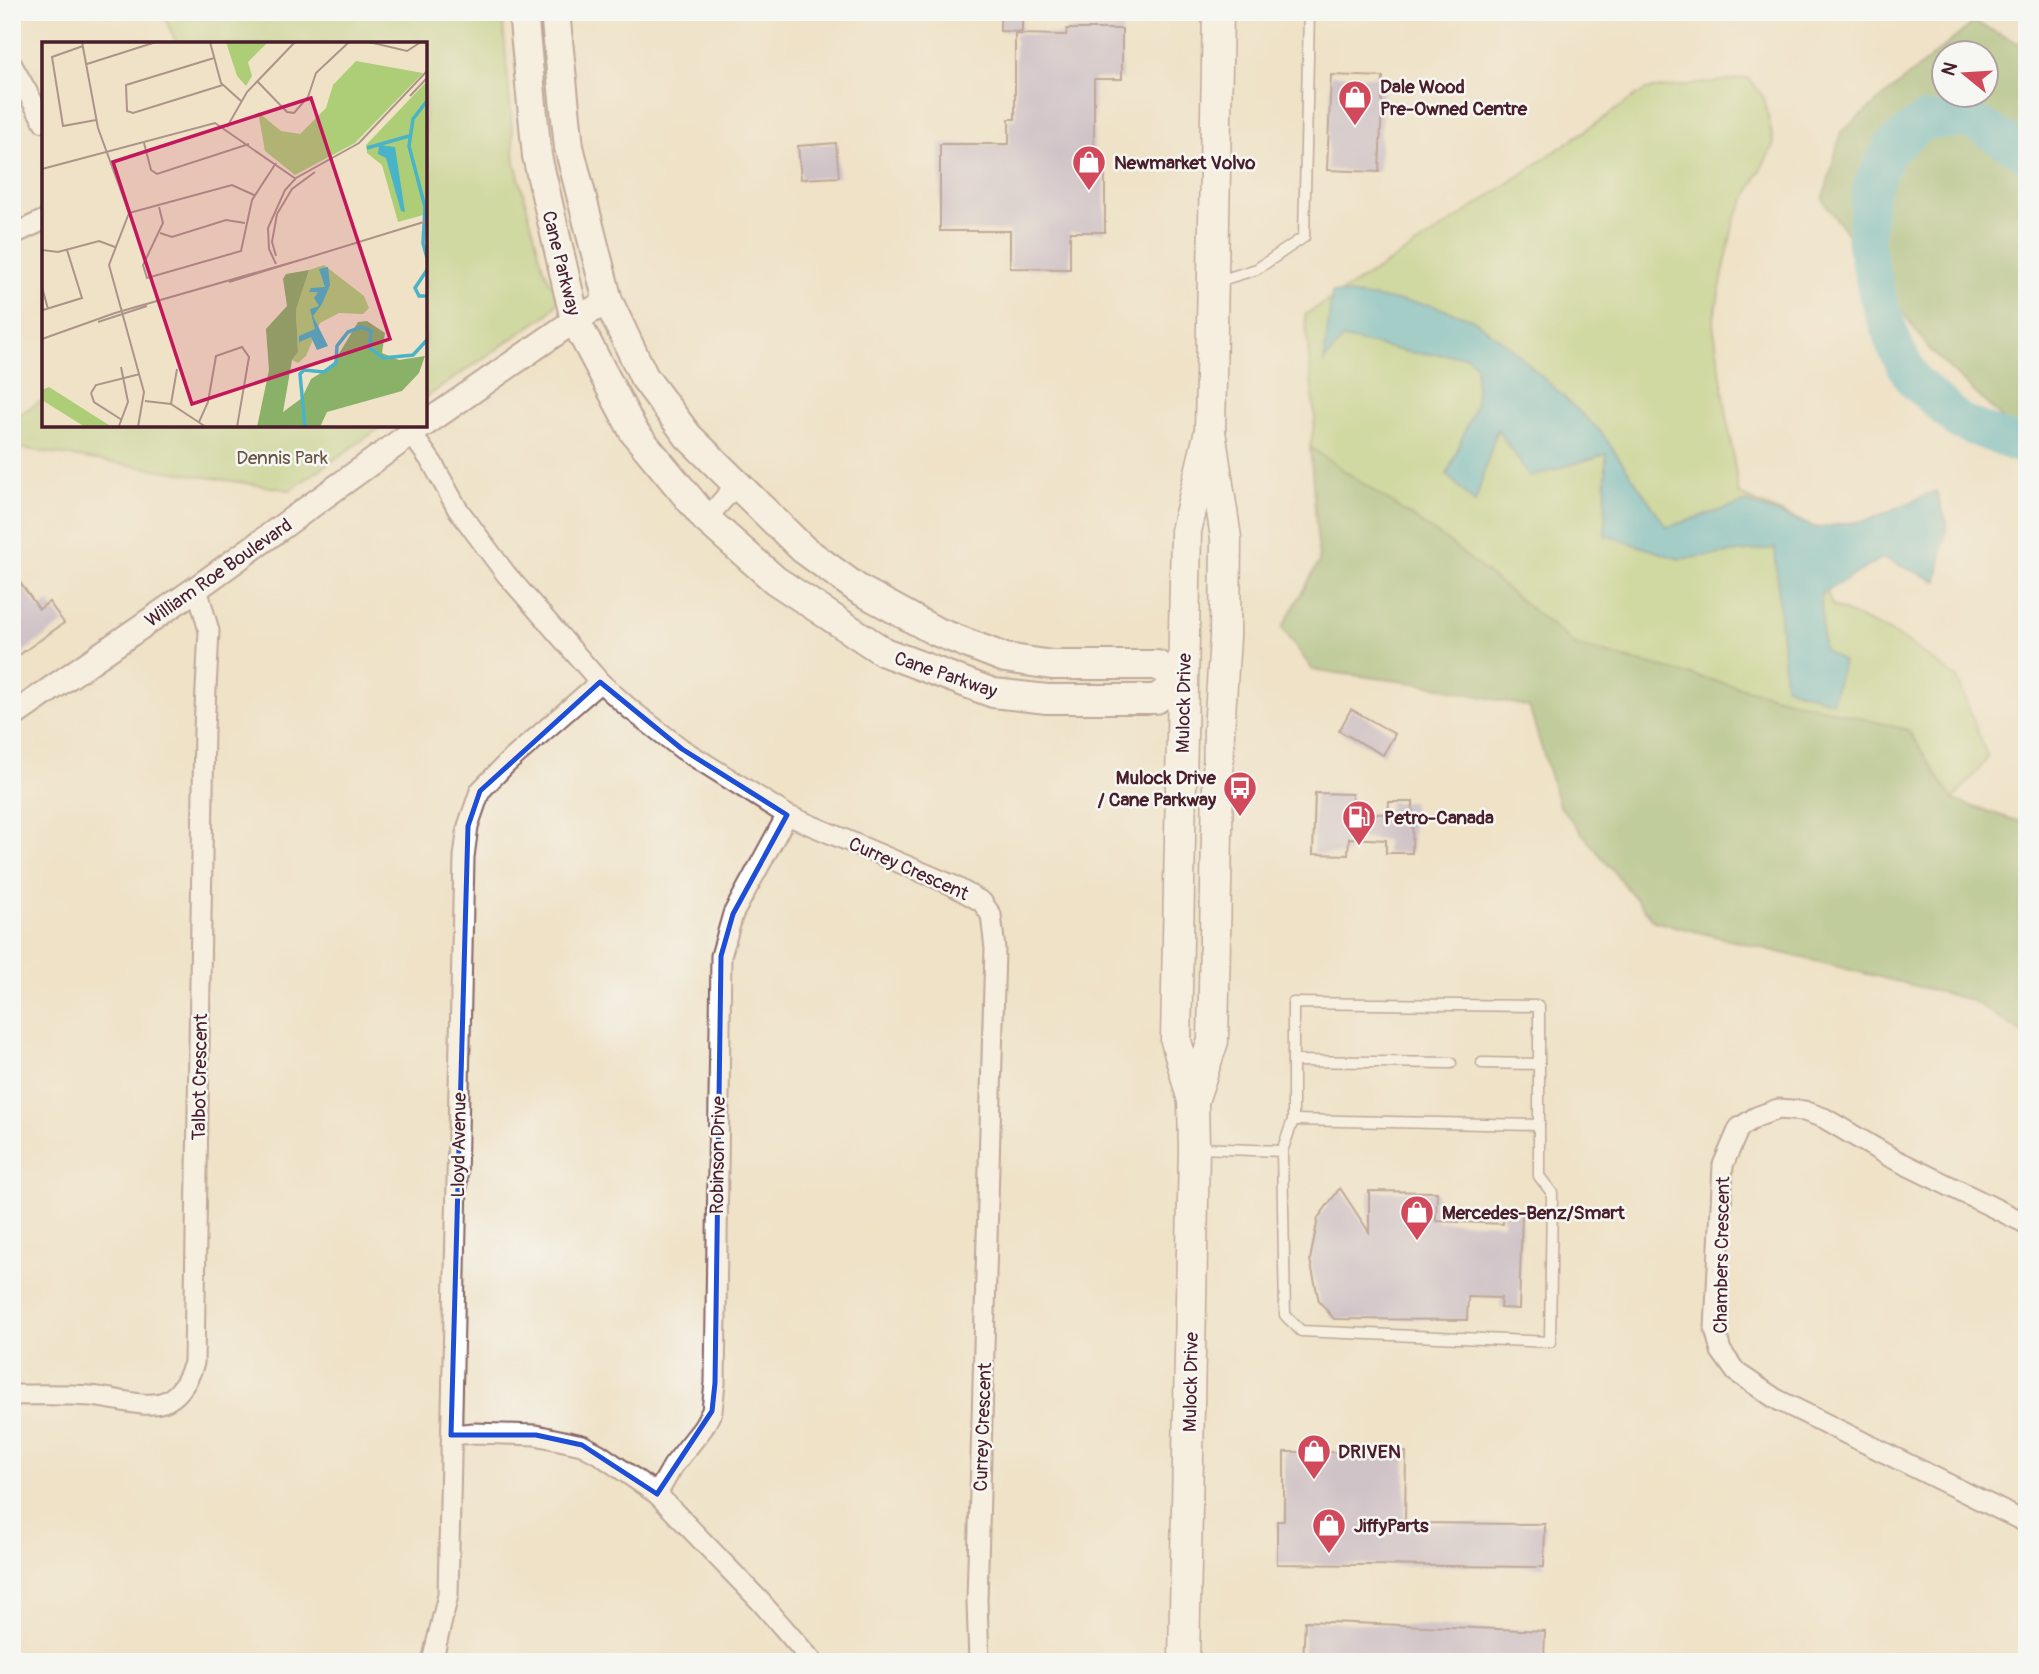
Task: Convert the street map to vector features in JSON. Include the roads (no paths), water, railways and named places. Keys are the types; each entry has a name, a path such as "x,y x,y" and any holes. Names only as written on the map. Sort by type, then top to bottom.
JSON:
{"main road":[{"name":"Cane Parkway","path":"523,12 537,156 575,320 634,432 706,519 775,580 884,652 993,693 1047,699 1156,699 1183,680 1157,665 1052,665 1005,658 936,631 858,589 803,549 688,436 644,377 608,301 569,147 555,12"},
{"name":"Mulock Drive","path":"1193,1101 1213,1041 1225,637 1226,538 1210,431 1218,12"},
{"name":"Mulock Drive","path":"1184,1662 1194,1148 1193,1101 1176,1041 1186,531 1210,431"}],"street":[{"path":"12,65 42,118"},
{"path":"12,236 42,221"},
{"name":"William Roe Boulevard","path":"427,422 575,320 608,301"},
{"name":"William Roe Boulevard","path":"12,716 197,589 420,427"},
{"name":"Currey Crescent","path":"420,427 433,464 457,508 532,605 600,682 682,749 787,815 952,885 982,902 991,915 995,949 976,1601 979,1662"},
{"path":"706,519 737,484"},
{"name":"Talbot Crescent","path":"12,1395 91,1396 154,1405 173,1398 181,1391 194,1363 204,729 208,645 208,632 197,589"},
{"name":"Cane Parkway","path":"1183,680 1222,681"},
{"name":"Lloyd Avenue","path":"432,1662 448,1595 464,858 468,826 480,791 506,764 600,682"},
{"name":"Robinson Drive","path":"657,1494 673,1466 703,1428 712,1411 715,1383 721,956 733,914 787,815"},
{"name":"Chambers Crescent","path":"2027,1224 1892,1158 1824,1118 1804,1111 1778,1109 1756,1117 1739,1128 1723,1165 1715,1329 1721,1351 1736,1372 1776,1399 2027,1522"},
{"path":"451,1436 474,1433 536,1436 582,1445 657,1494 760,1601 813,1662"}],"lane":[{"path":"1213,282 1257,269 1304,237 1309,12"},
{"path":"1293,1003 1539,1006 1539,1176 1552,1193 1550,1342 1301,1331 1285,1315 1282,1151 1293,1120 1293,1061 1293,1003"},
{"path":"1293,1061 1451,1063"},
{"path":"1482,1063 1539,1063"},
{"path":"1293,1120 1539,1125"},
{"path":"1194,1148 1282,1151"}],"water":[{"path":"1332,292 1431,305 1472,319 1509,346 1601,432 1667,527 1747,502 1817,528 1868,520 1936,491 1947,524 1937,581 1883,558 1821,594 1823,649 1843,662 1832,702 1785,686 1775,548 1679,559 1605,535 1606,454 1530,477 1497,429 1475,503 1447,475 1476,404 1476,365 1467,356 1412,353 1343,338 1324,362"}],"waterway":[{"path":"2027,154 1971,120 1924,121 1890,148 1870,190 1865,243 1878,298 1895,347 1913,380 1960,422 2027,448"}],"place":[{"name":"Dale Wood Pre-Owned Centre","path":"1355,127"},
{"name":"Newmarket Volvo","path":"1089,192"},
{"name":"Mulock Drive / Cane Parkway","path":"1240,818"},
{"name":"Petro-Canada","path":"1359,847"},
{"name":"Mercedes-Benz/Smart","path":"1417,1242"},
{"name":"DRIVEN","path":"1314,1481"},
{"name":"JiffyParts","path":"1329,1555"}],"park label":[{"name":"Dennis Park","path":"282,457"}]}
